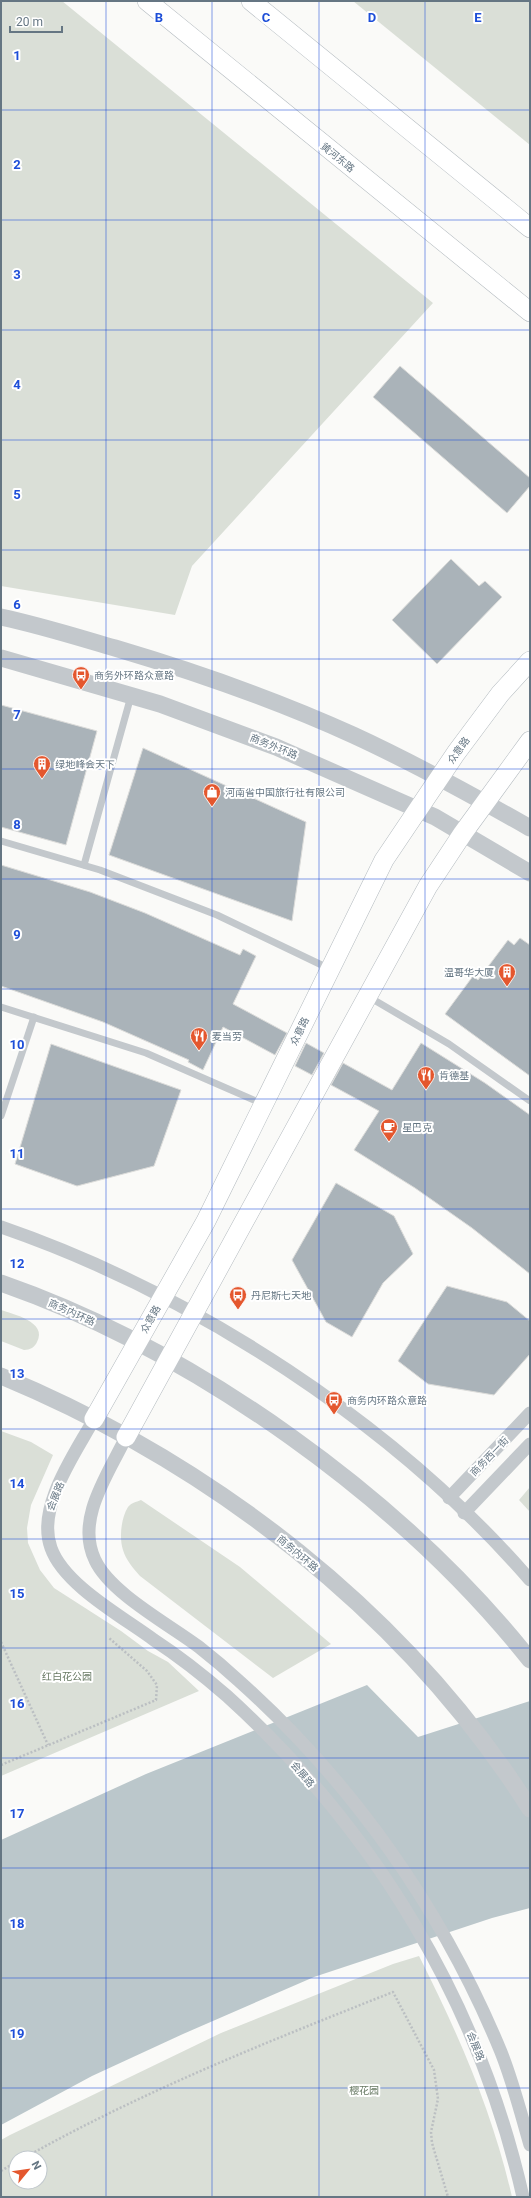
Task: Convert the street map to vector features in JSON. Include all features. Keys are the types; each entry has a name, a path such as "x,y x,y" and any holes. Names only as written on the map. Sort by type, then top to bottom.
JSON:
{"main road":[{"name":"黄河东路","path":"147,1 530,312"},
{"path":"250,1 530,228"},
{"name":"众意路","path":"94,1419 206,1221 384,860 439,777 500,694 530,661"},
{"path":"126,1437 428,886 463,833 530,741"}],"street":[{"path":"1,617 32,624 173,665 353,735 439,777 530,828"},
{"name":"商务外环路","path":"1,658 131,695 217,724 276,747 417,809 463,833 530,873"},
{"path":"1,1227 93,1263 163,1297 277,1364 374,1433 449,1498 530,1580"},
{"name":"商务内环路","path":"1,1283 72,1311 137,1343 248,1408 342,1475 400,1525 438,1560 476,1599 530,1660"},
{"name":"商务内环路","path":"1,1376 94,1419 126,1437 201,1482 287,1543 342,1590 406,1652 461,1714 530,1809"},
{"name":"商务西一街","path":"449,1498 530,1413"},
{"name":"会展路","path":"94,1419 65,1473 47,1517 47,1535 58,1563 84,1590 189,1664 247,1716 296,1764 364,1846 397,1896 440,1967 483,2062 501,2114 523,2197"},
{"name":"会展路","path":"126,1437 94,1504 88,1527 89,1543 95,1560 105,1576 120,1590 200,1648 240,1682 268,1709 309,1750 379,1834 413,1885 458,1962 481,2007 502,2054 530,2145"},
{"path":"464,1513 530,1444"}],"lane":[{"path":"84,865 131,695"},
{"path":"1,841 84,865 217,915 330,969"},
{"path":"368,997 449,1044 530,1101"},
{"path":"1,1007 146,1053 263,1104"},
{"path":"1,1116 34,1017"}],"path":[{"path":"1,1765 156,1700 157,1685 147,1671 109,1638"},
{"path":"1,1642 9,1656 48,1745"},
{"path":"38,2150 55,2140 219,2062 393,1992 434,2070 438,2099 431,2132 432,2143 448,2197"}],"green space":[{"path":"1,1 62,1 433,303 192,566 175,615 1,586"},
{"path":"353,1 530,1 530,145"},
{"path":"1,1310 21,1317 34,1324 38,1329 39,1335 34,1347 24,1350 1,1341"},
{"name":"红白花公园","path":"1,1431 31,1442 53,1455 31,1505 27,1528 28,1543 40,1570 54,1588 121,1631 148,1651 168,1662 199,1691 1,1776"},
{"path":"530,1487 530,1512 519,1500"},
{"path":"141,1500 240,1567 331,1644 273,1678 140,1576 130,1564 124,1554 122,1545 122,1522 128,1507"},
{"name":"樱花园","path":"419,1956 461,2044 485,2104 512,2197 1,2197 1,2140 221,2033 393,1964"}],"shaded area":[{"path":"367,1685 418,1737 530,1701 530,1908 492,1918 314,1977 183,2034 92,2076 1,2125 1,1840 146,1774"}],"building":[{"path":"400,366 530,478 530,486 507,513 373,397"},
{"path":"451,559 479,586 485,581 502,597 437,664 392,620"},
{"name":"绿地峰会天下","path":"1,705 97,731 66,845 1,827"},
{"path":"143,748 306,822 292,921 109,855"},
{"path":"1,865 90,892 145,913 240,955 243,949 256,956 233,1004 287,1033 275,1055 223,1027 203,1070 188,1062 189,1060 103,1022 1,986"},
{"path":"520,938 530,945 530,1076 445,1014 473,976 478,980 508,940 514,945"},
{"path":"306,1043 324,1053 312,1075 295,1066"},
{"path":"421,1043 485,1083 530,1115 530,1274 472,1228 415,1188 354,1150 379,1111 331,1085 343,1063 392,1090"},
{"path":"51,1044 181,1090 154,1166 77,1186 15,1164"},
{"path":"336,1183 394,1216 413,1254 383,1283 352,1337 326,1322 292,1260"},
{"path":"447,1286 507,1302 530,1321 530,1354 494,1395 428,1384 398,1361"}],"place":[{"name":"商务外环路众意路","path":"81,690"},
{"name":"绿地峰会天下","path":"42,779"},
{"name":"河南省中国旅行社有限公司","path":"212,807"},
{"name":"温哥华大厦","path":"507,987"},
{"name":"麦当劳","path":"199,1051"},
{"name":"肯德基","path":"426,1090"},
{"name":"星巴克","path":"389,1142"},
{"name":"丹尼斯七天地","path":"238,1310"},
{"name":"商务内环路众意路","path":"334,1415"}]}
